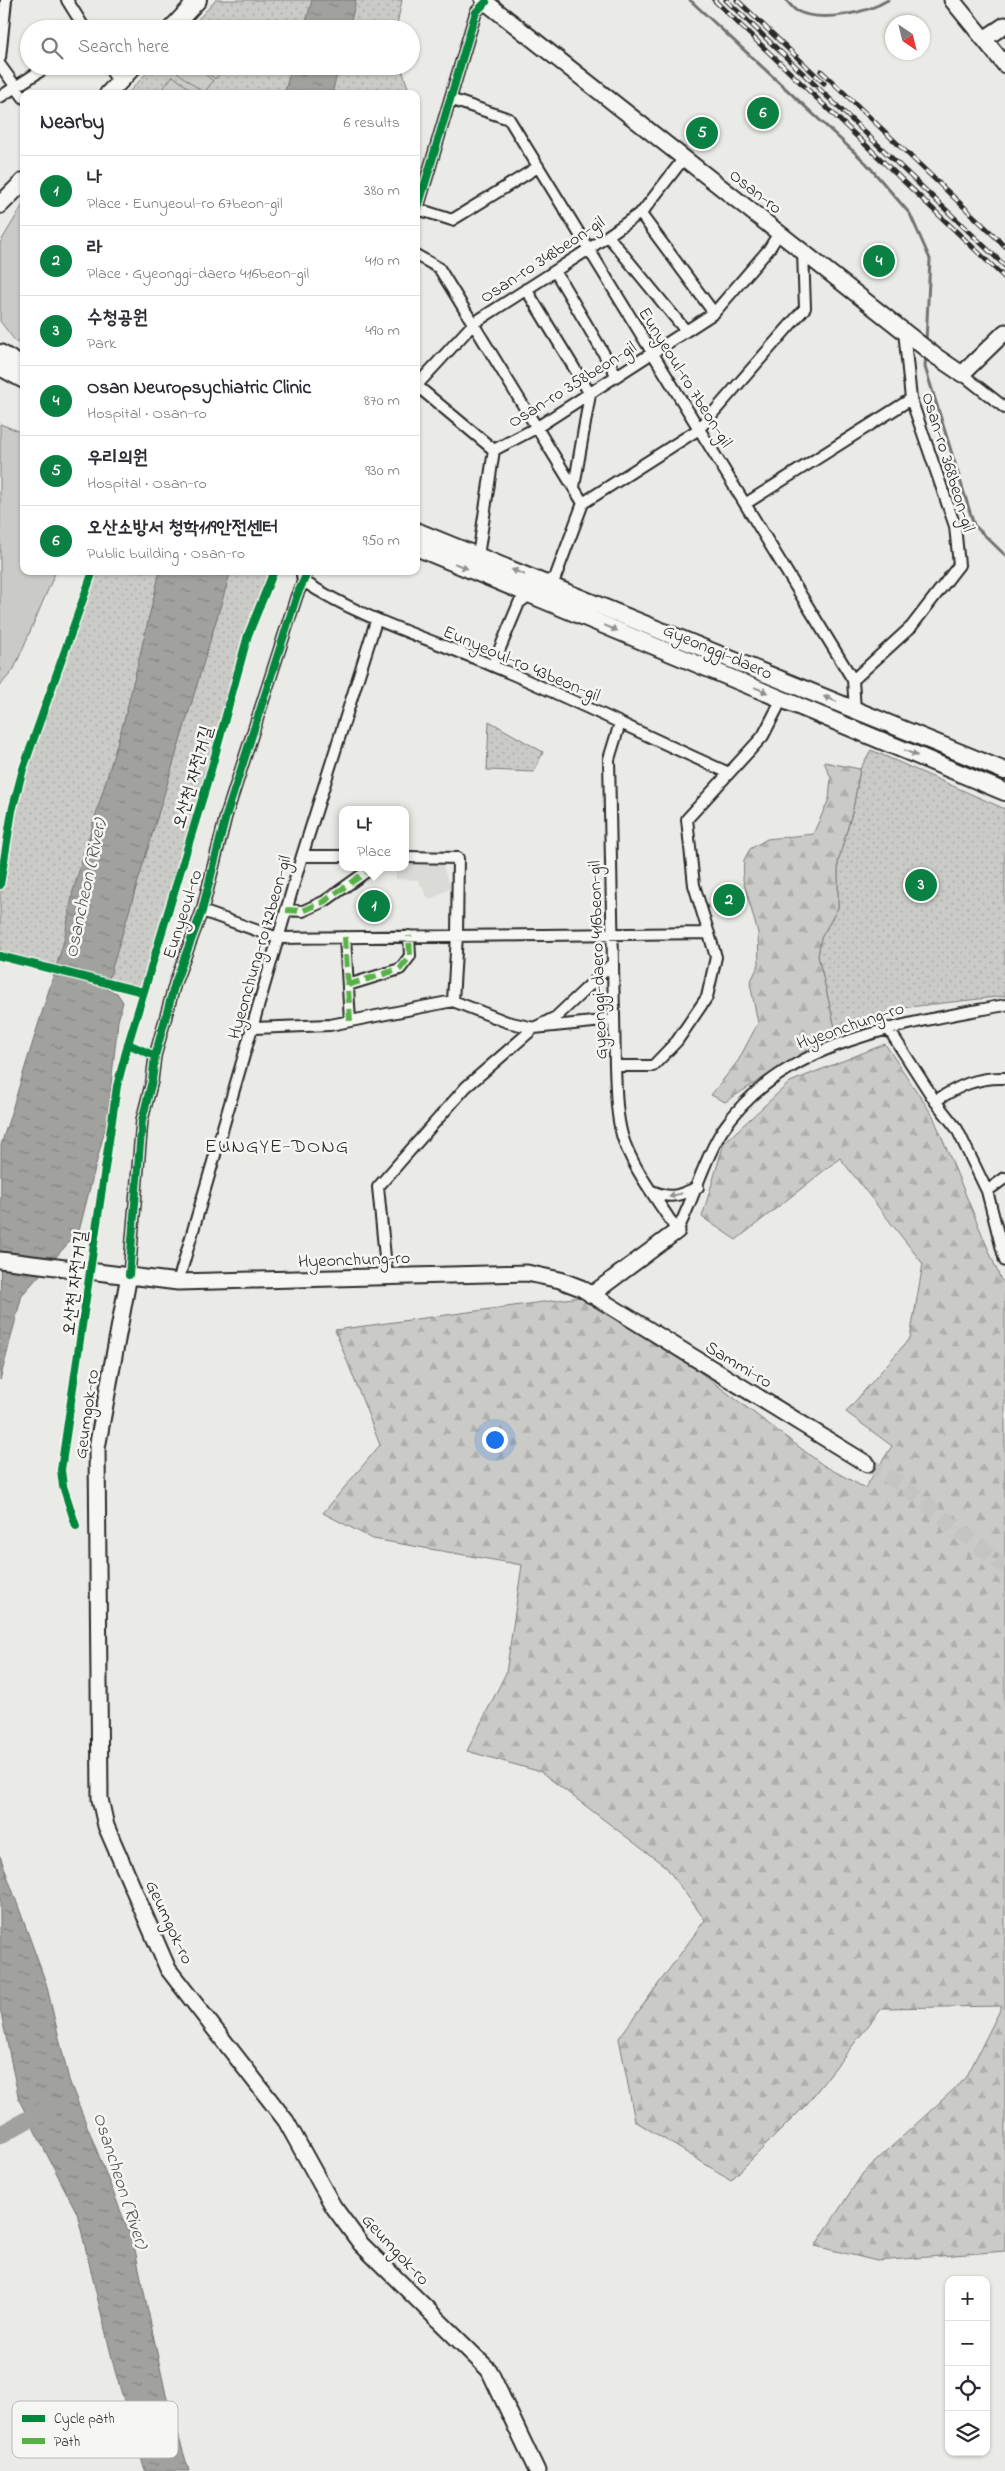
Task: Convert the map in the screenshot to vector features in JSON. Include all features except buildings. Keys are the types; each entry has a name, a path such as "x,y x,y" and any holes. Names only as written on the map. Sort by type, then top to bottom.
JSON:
{"main road":[{"path":"179,20 198,0"},
{"path":"113,88 125,75"},
{"path":"0,204 20,185"},
{"path":"2,360 20,366"},
{"path":"2,360 20,376"},
{"name":"Gyeonggi-daero","path":"420,533 1005,771"},
{"name":"Gyeonggi-daero","path":"420,549 1005,792"}],"street":[{"path":"0,58 6,0"},
{"path":"67,0 79,20"},
{"path":"952,0 1005,65"},
{"path":"420,202 476,12 485,1"},
{"name":"Osan-ro","path":"485,1 802,252 934,355 962,374"},
{"path":"984,39 1005,25"},
{"path":"0,65 20,93"},
{"path":"0,98 34,75"},
{"path":"110,75 113,88"},
{"name":"Eunyeoul-ro 7beon-gil","path":"450,99 509,119 854,680 855,710"},
{"name":"Osan-ro 348beon-gil","path":"420,381 474,323 589,249 640,213 684,158"},
{"path":"420,213 452,220 538,166"},
{"path":"640,213 714,313"},
{"name":"Osan-ro 358beon-gil","path":"494,450 536,428 714,313 770,250 779,233"},
{"path":"608,236 686,331"},
{"path":"493,665 519,603 531,595 542,582 555,578 583,503 699,429 805,308 802,252"},
{"path":"420,257 439,268 583,503"},
{"path":"555,271 616,376"},
{"path":"526,289 590,394 574,487"},
{"path":"1005,332 962,374 1005,408"},
{"name":"Osan-ro 368beon-gil","path":"854,680 911,627 959,565 955,526 911,399 908,334"},
{"path":"420,388 494,450 478,556"},
{"path":"745,504 911,399"},
{"name":"Eunyeoul-ro 43beon-gil","path":"302,576 376,621 493,665 729,773"},
{"name":"Eunyeoul-ro","path":"129,1275 142,1120 152,1082 155,1056 168,1010 202,911 226,816 302,576"},
{"name":"Hyeonchung-ro 72beon-gil","path":"178,1282 254,1028 302,856 376,621"},
{"name":"Gyeonggi-daero 416beon-gil","path":"620,724 609,759 614,1066 653,1066 677,1041 707,997 716,957 694,885 687,818 763,736 782,699"},
{"path":"302,856 339,856"},
{"path":"409,857 458,858 457,935 453,1001"},
{"path":"286,910 303,911 325,901 367,871"},
{"path":"202,911 278,938 709,933"},
{"path":"348,985 400,969 410,956 410,936"},
{"path":"344,937 350,1021"},
{"path":"387,1277 378,1187 466,1087 534,1028 556,1017 612,964"},
{"path":"254,1028 330,1025 453,1001 507,1022 534,1028 613,1020"},
{"name":"Hyeonchung-ro","path":"677,1231 698,1187 711,1150 724,1129 752,1097 792,1065 837,1046 888,1028 958,1012 1005,1005"},
{"path":"888,1028 935,1101 957,1129 987,1191 1005,1261"},
{"path":"591,1295 677,1231 636,1165 622,1136 617,1108 614,1066"},
{"path":"935,1101 962,1084 991,1077 1005,1078"},
{"path":"987,1191 1005,1178"},
{"path":"652,1190 666,1197 698,1187"},
{"name":"Hyeonchung-ro","path":"0,1260 178,1282 527,1273 560,1280 581,1288 591,1295"},
{"name":"Geumgok-ro","path":"129,1275 97,1448 100,1799 106,1826 168,1969 286,2121 333,2206 361,2244 489,2370 537,2471"},
{"name":"Sammi-ro","path":"591,1295 867,1464"}],"shaded area":[{"path":"409,859 440,859 451,888 429,900 418,880 396,879 396,871 409,871"}],"green space":[{"path":"216,0 402,0 398,20 197,20"},
{"path":"145,75 404,75 409,90 131,90"},
{"path":"181,75 206,75 213,81 206,90 200,90"},
{"path":"210,75 218,75 215,79"},
{"path":"173,76 191,90 166,90 163,88"},
{"path":"20,210 20,344 16,342 0,321 0,243"},
{"path":"0,424 20,432 20,575 54,575 14,669 0,686"},
{"path":"92,575 272,575 248,635 170,909 143,992 0,956 0,885 12,811 23,769"},
{"path":"489,721 543,752 534,772 487,770"},
{"path":"871,750 1005,809 1005,996 909,1007 836,1032 818,956 821,938 838,908 838,862 853,809 860,769"},
{"path":"824,762 860,769 853,809 838,862 838,908 821,938 818,956 836,1032 725,1102 711,1095 738,1061 758,1023 750,983 759,964 758,933 743,880 744,860 750,849 767,839 813,834 829,799 831,778"},
{"path":"885,1044 933,1116 1001,1280 1005,1283 1005,2251 877,2261 815,2246 863,2173 966,2078 1002,2006 882,2008 806,2105 731,2180 635,2121 619,2038 705,1920 666,1867 541,1772 467,1751 506,1673 522,1565 373,1539 323,1513 380,1445 335,1330 580,1297 685,1361 823,1465 865,1488 892,1446 846,1412 910,1338 923,1264 840,1158 736,1240 702,1217 724,1143 790,1082"}],"water":[{"path":"312,0 356,0 351,20 306,20"},
{"path":"289,75 337,75 333,90 285,90"},
{"name":"Osancheon (River)","path":"159,575 230,575 107,985 108,990 117,993 123,1002 118,1021 107,1121 79,1231 22,1295 0,1380 1,1145 64,941 73,891 125,717"},
{"path":"0,1856 46,1983 69,2080 134,2245 168,2401 124,2401 77,2213 19,2100 0,2008"},
{"path":"178,2435 189,2471 145,2471 141,2458 178,2458"}],"waterway":[{"path":"690,0 866,163 910,214 930,259 926,342"},
{"path":"786,0 797,11 807,15 818,16 844,15 868,9 888,0"},
{"path":"926,354 925,367 974,525 1005,555"},
{"path":"0,2135 50,2107"}],"tunnel":[{"path":"867,1464 905,1487 1005,1567"}],"railway":[{"path":"714,0 1005,278"},
{"path":"726,0 1005,266"},
{"path":"737,0 824,83"},
{"path":"821,71 1005,246"}],"marked path":[{"path":"286,910 303,911 325,901 367,871"},
{"path":"348,985 400,969 410,956 409,936"},
{"path":"345,937 350,1021"}],"cycle path":[{"path":"420,201 476,12 486,2"},
{"path":"0,885 12,811 23,769 92,575"},
{"name":"오산천 자전거길","path":"155,1056 128,1044 211,770 248,635 272,575"},
{"path":"129,1275 142,1120 152,1081 155,1056 175,983 202,911 226,816 297,595 306,575"},
{"path":"0,956 143,992"},
{"name":"오산천 자전거길","path":"76,1526 63,1486 61,1470 117,1086 128,1044"}],"place":[{"name":"오산소방서 청학119안전센터","path":"763,113"},
{"name":"우리의원","path":"702,133"},
{"name":"Osan Neuropsychiatric Clinic","path":"879,261"},
{"name":"수청공원","path":"921,885"},
{"name":"라","path":"729,900"},
{"name":"나","path":"374,906"}],"district":[{"name":"EUNGYE-DONG","path":"277,1145"}]}
